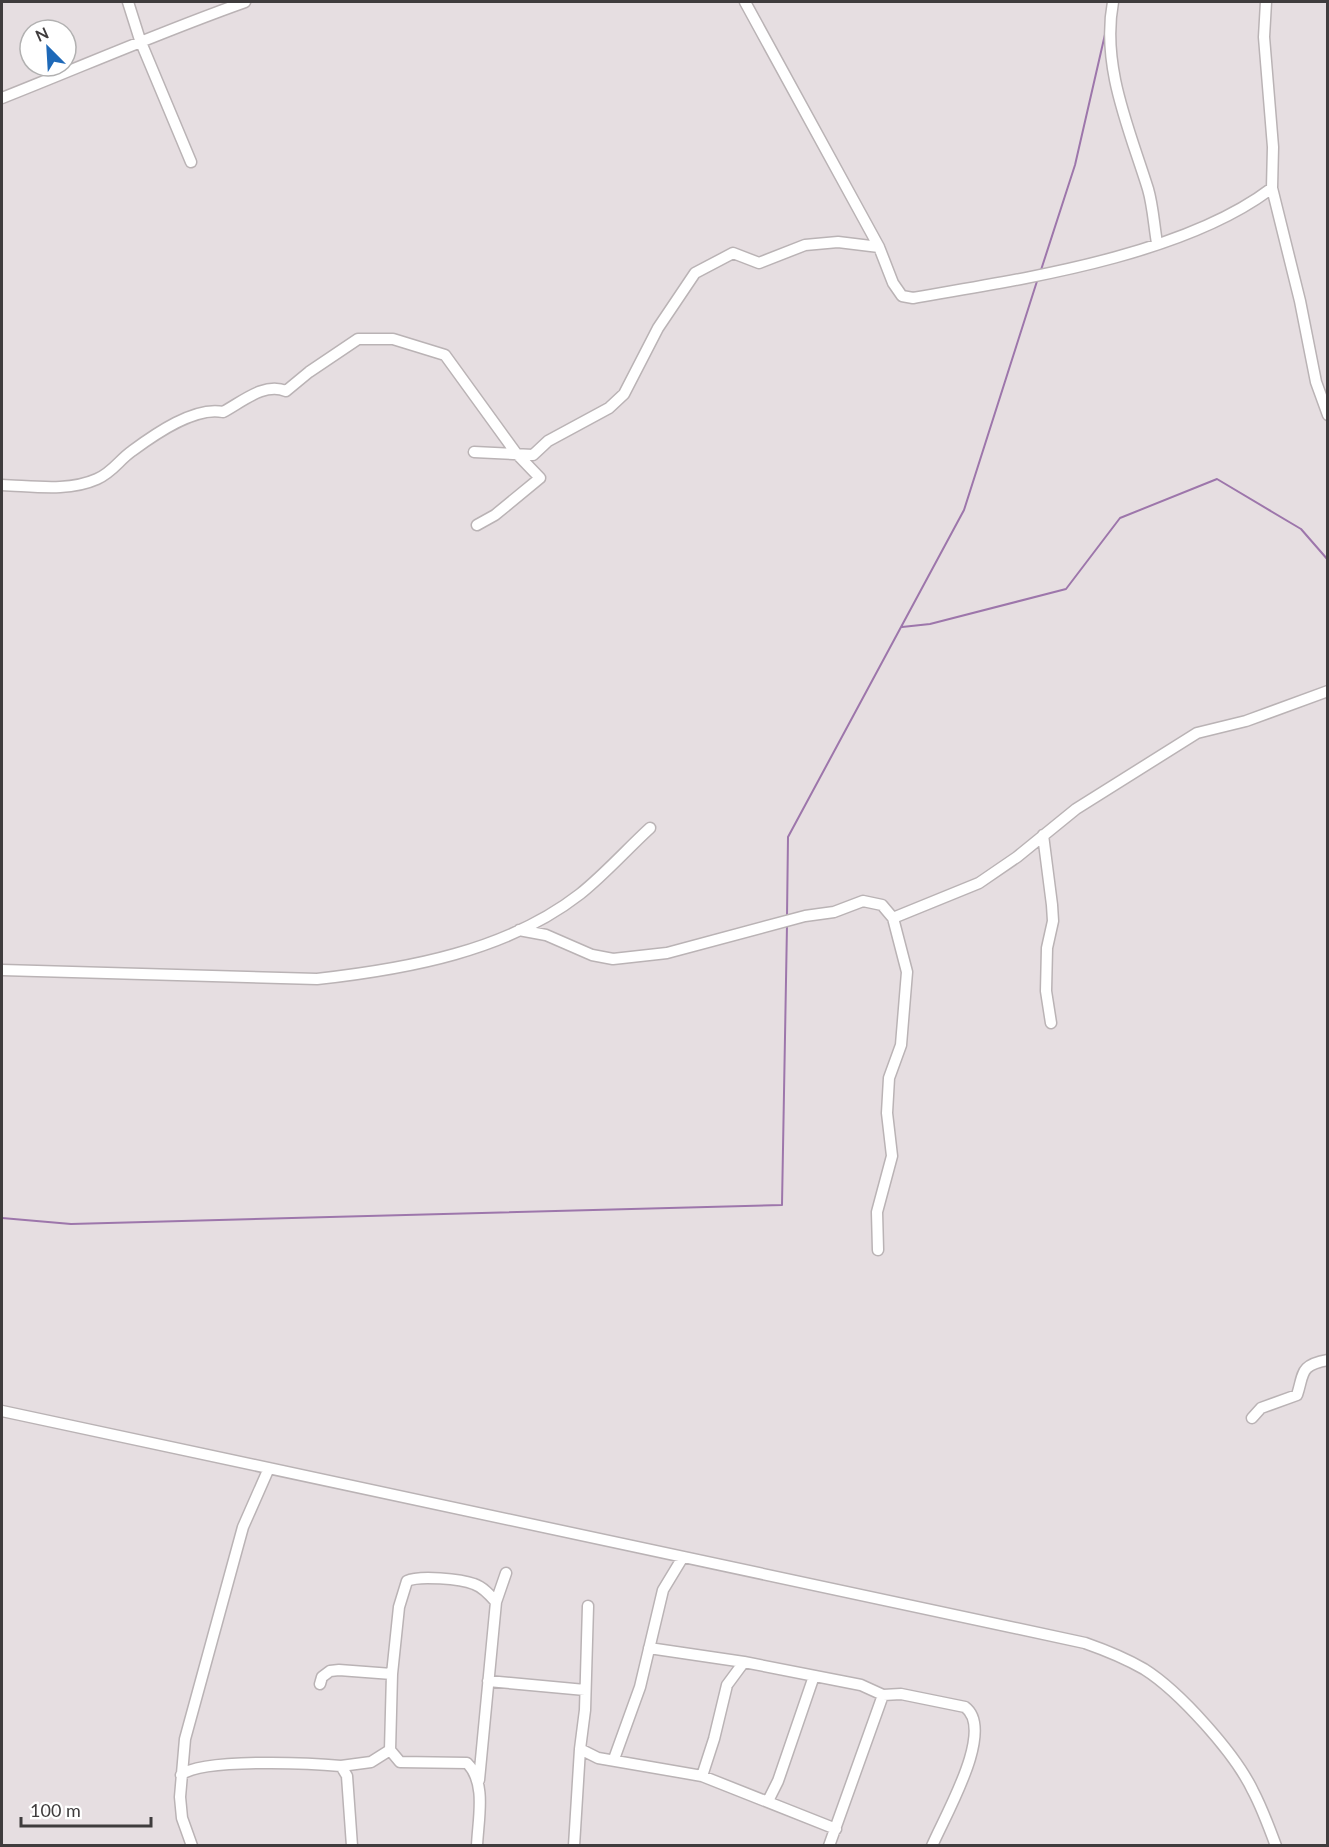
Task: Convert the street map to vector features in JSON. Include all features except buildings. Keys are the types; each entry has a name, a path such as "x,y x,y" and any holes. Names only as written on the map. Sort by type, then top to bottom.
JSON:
{"street":[{"path":"128,2 140,40 191,162"},
{"path":"2,98 140,40 173,31 245,2"},
{"path":"745,2 879,247 893,283 902,296 913,298 999,283 1157,243 1213,224 1239,212 1272,188"},
{"path":"1113,2 1109,24 1110,54 1126,123 1149,192 1157,243"},
{"path":"1266,2 1264,37 1274,147 1272,188 1295,280 1316,382 1328,415"},
{"path":"474,452 533,455 548,441 609,408 624,394 658,328 695,273 733,253 759,263 805,245 838,242 879,247"},
{"path":"2,485 63,487 96,480 115,470 130,452 196,413 214,410 223,412 261,390 277,387 286,391 358,339 393,339 445,355 516,453 540,478 477,525"},
{"path":"893,918 979,883 1017,857 1076,809 1197,733 1246,721 1328,690"},
{"path":"2,970 317,979 366,974 487,944 551,914 581,893 650,828"},
{"path":"1043,835 1053,921 1047,948 1046,991 1051,1023"},
{"path":"517,930 546,935 592,955 613,959 667,953 805,916 834,912 863,901 882,905 893,918 907,972 901,1045 889,1078 887,1113 892,1156 877,1212 878,1250"},
{"path":"1252,1418 1261,1408 1297,1395 1300,1376 1304,1371 1328,1360"},
{"path":"2,1411 1085,1643 1113,1653 1146,1670 1211,1730 1237,1764 1253,1790 1276,1845"},
{"path":"192,1845 182,1818 181,1775 187,1731 243,1527 269,1468"},
{"path":"614,1759 640,1687 663,1590 683,1557"},
{"path":"477,1845 479,1780 496,1602 506,1573"},
{"path":"400,1762 390,1750 392,1674 399,1607 407,1581 423,1577 473,1583 485,1590 496,1602"},
{"path":"574,1845 585,1690 588,1606"},
{"path":"649,1648 744,1662 861,1685 883,1695 901,1694 965,1707 972,1712 976,1724 976,1744 932,1845"},
{"path":"702,1776 727,1685 744,1662"},
{"path":"320,1684 322,1677 330,1671 392,1674"},
{"path":"768,1801 814,1676"},
{"path":"488,1681 585,1690"},
{"path":"829,1845 883,1695"},
{"path":"580,1749 598,1758 702,1776 836,1828"},
{"path":"371,1762 390,1750"},
{"path":"579,1772 598,1758"},
{"path":"181,1775 188,1769 241,1764 340,1766 371,1762 467,1763 479,1780"},
{"path":"347,1776 355,1765"},
{"path":"340,1766 347,1776 352,1845"}],"waterway":[{"path":"1041,270 1075,165 1106,30"},
{"path":"787,916 788,837 964,510 1038,278"},
{"path":"902,627 930,624 1066,589 1120,518 1217,479 1301,529 1328,560"},
{"path":"2,1218 71,1224 782,1205 787,925"}]}
